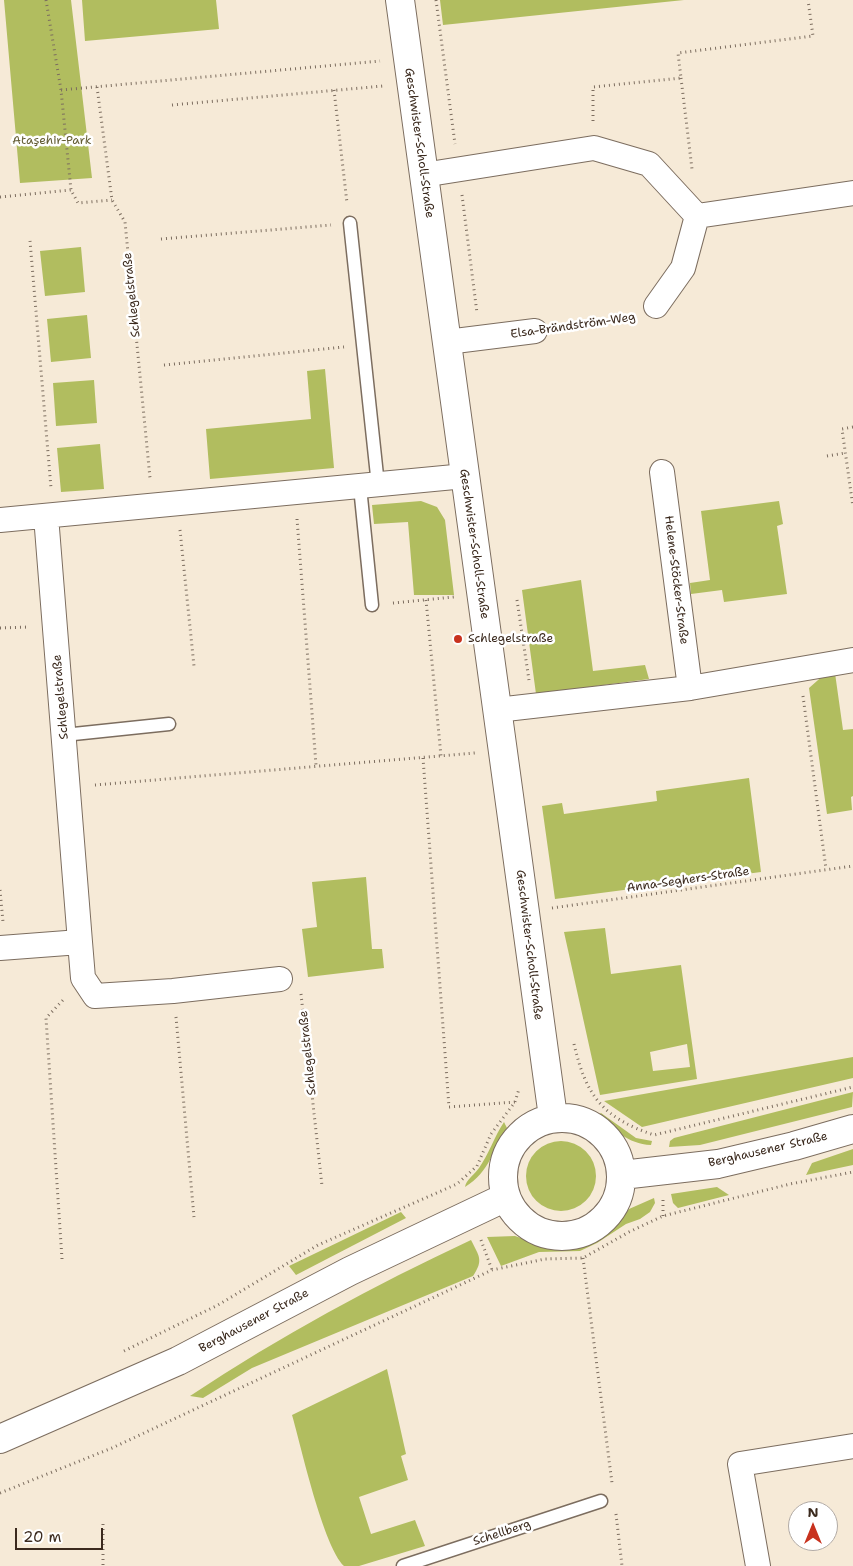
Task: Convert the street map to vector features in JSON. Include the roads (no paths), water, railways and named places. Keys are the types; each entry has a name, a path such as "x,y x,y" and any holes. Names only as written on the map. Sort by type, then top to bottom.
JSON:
{"street":[{"name":"Geschwister-Scholl-Straße","path":"400,0 553,1118"},
{"path":"423,175 594,148 649,164 697,216"},
{"path":"697,216 853,193"},
{"path":"656,306 683,268 697,216"},
{"name":"Elsa-Brändström-Weg","path":"447,342 536,331"},
{"name":"Helene-Stöcker-Straße","path":"662,472 690,688"},
{"path":"0,520 465,476"},
{"name":"Schlegelstraße","path":"50,516 64,735 83,978 95,996 173,991 280,979"},
{"path":"497,710 690,688 853,660"},
{"path":"0,948 80,942"},
{"path":"553,1118 573,1118 592,1125 608,1138 618,1156 622,1175 619,1194 605,1217 598,1224 582,1232 564,1236 546,1234 529,1226 515,1214 506,1197 502,1180 504,1163 510,1146 521,1133 536,1123 553,1118"},
{"name":"Berghausener Straße","path":"622,1175 718,1164 794,1146 853,1129"},
{"name":"Berghausener Straße","path":"0,1439 178,1361 350,1271 506,1197"},
{"path":"758,1566 740,1464 853,1446"}],"lane":[{"path":"350,223 362,345 369,486 372,605"},
{"path":"64,735 169,724"},
{"name":"Schellberg","path":"403,1566 601,1501"}],"place":[{"name":"Schlegelstraße","path":"458,639"}],"park label":[{"name":"Ataşehir-Park","path":"52,141"}]}
